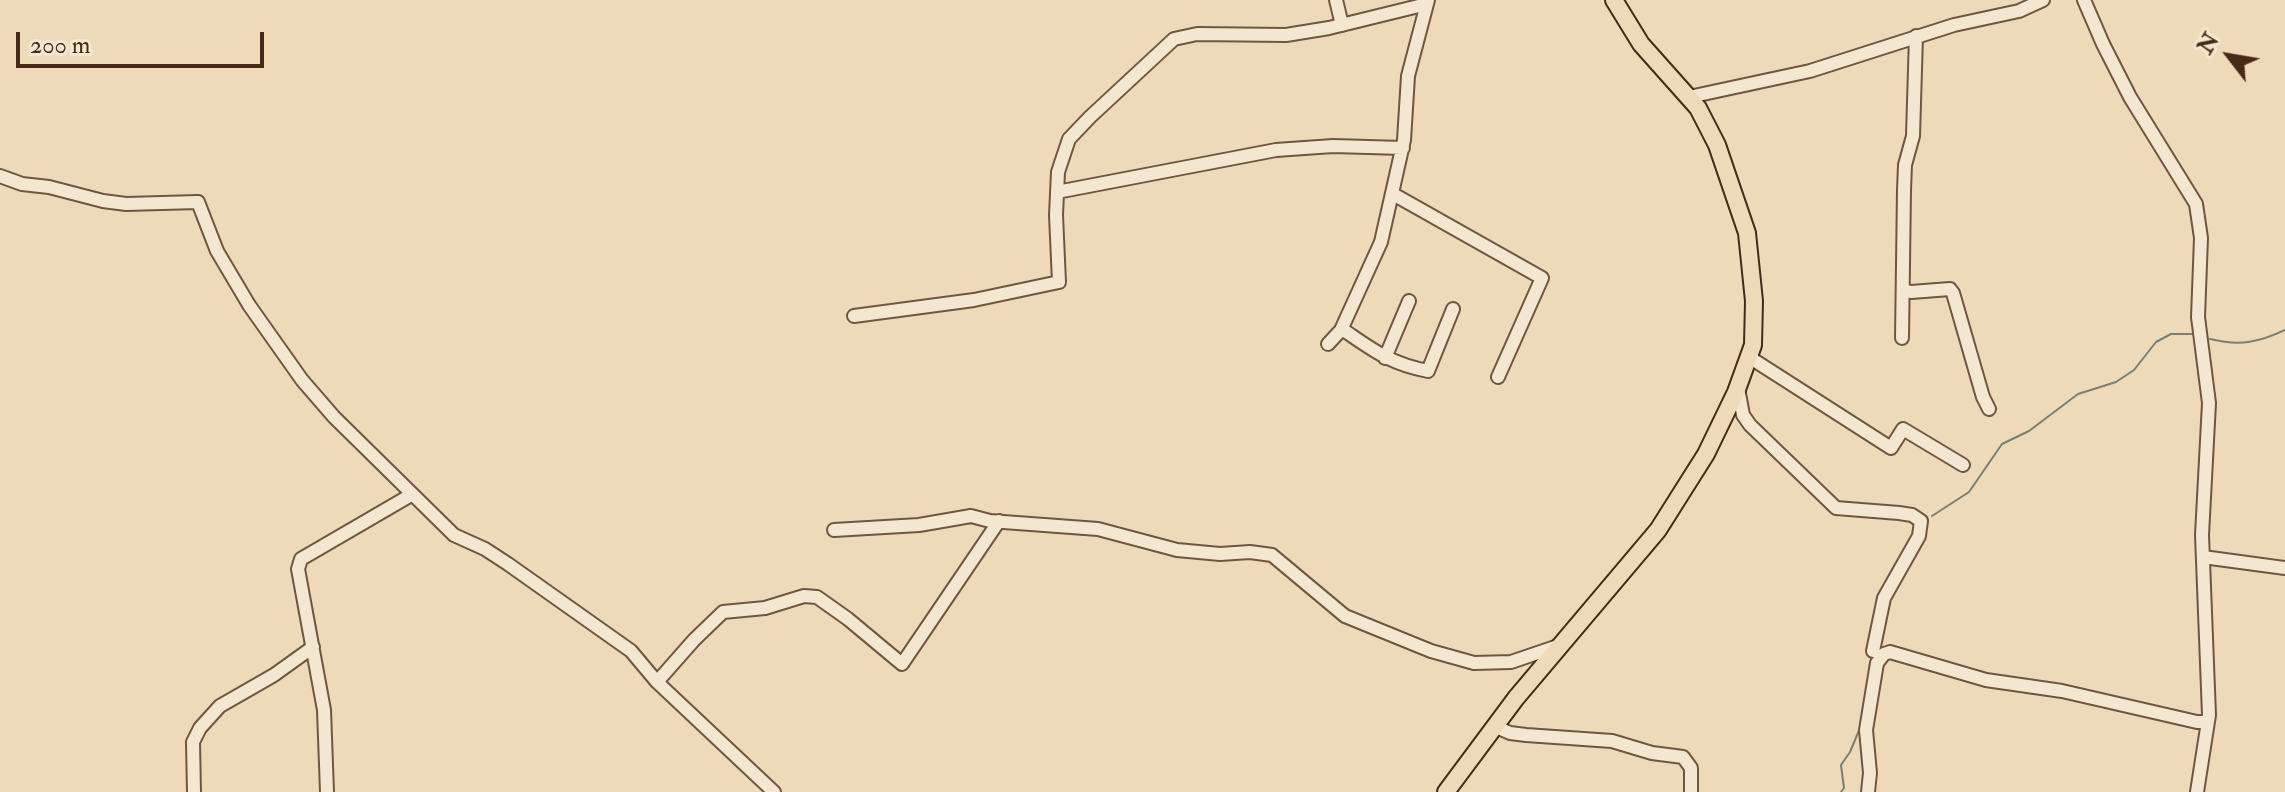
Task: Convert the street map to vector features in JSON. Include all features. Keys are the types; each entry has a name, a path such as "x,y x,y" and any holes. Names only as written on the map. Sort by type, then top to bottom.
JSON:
{"main road":[{"path":"1446,792 1494,726 1658,530 1706,454 1738,388 1753,345 1754,301 1747,233 1717,145 1698,108 1641,44 1614,0"}],"street":[{"path":"1336,0 1342,25"},
{"path":"1689,97 1810,71 1916,36 2019,11 2043,0"},
{"path":"2084,0 2130,97 2196,204 2201,238 2198,317 2209,403 2203,557 2208,722 2197,792"},
{"path":"854,316 974,300 1059,282 1058,172 1069,139 1174,39 1197,34 1286,35 1342,25 1427,2 1408,76 1403,148 1381,242 1342,329 1328,344"},
{"path":"1902,338 1905,165 1913,136 1916,36"},
{"path":"1057,192 1276,150 1333,146 1403,148"},
{"path":"0,176 22,184 49,187 103,201 126,204 198,202 217,251 274,341 334,417 454,535 508,564 631,651 657,682 774,792"},
{"path":"1393,194 1542,278 1498,377"},
{"path":"1903,290 1950,289 1953,293 1989,409"},
{"path":"1385,358 1409,301"},
{"path":"1342,329 1385,358 1403,366 1428,371 1453,309"},
{"path":"1749,357 1891,448 1903,429 1963,465"},
{"path":"1738,388 1745,420 1836,508 1899,513 1912,515 1921,521 1919,536 1884,598 1873,651"},
{"path":"327,792 324,710 298,569 301,559 411,495"},
{"path":"834,530 919,525 971,516 1098,529 1177,550 1272,555 1345,616 1431,651 1474,663 1511,662 1561,645"},
{"path":"657,682 723,612 765,608 804,596 817,597 902,664 999,521"},
{"path":"2203,557 2285,568"},
{"path":"196,789 193,742 200,728 220,706 274,675 313,647"},
{"path":"1868,792 1870,773 1866,730 1877,663 1890,652 1986,680 2032,685 2208,722"},
{"path":"1494,726 1510,733 1612,741 1652,753 1683,757 1691,768 1691,792"}],"waterway":[{"path":"2210,339 2248,342 2285,330"},
{"path":"1932,516 1969,492 2002,444 2029,431 2078,394 2116,382 2134,370 2156,342 2171,334 2194,334"},
{"path":"1841,792 1844,788 1841,765 1860,728"}]}
